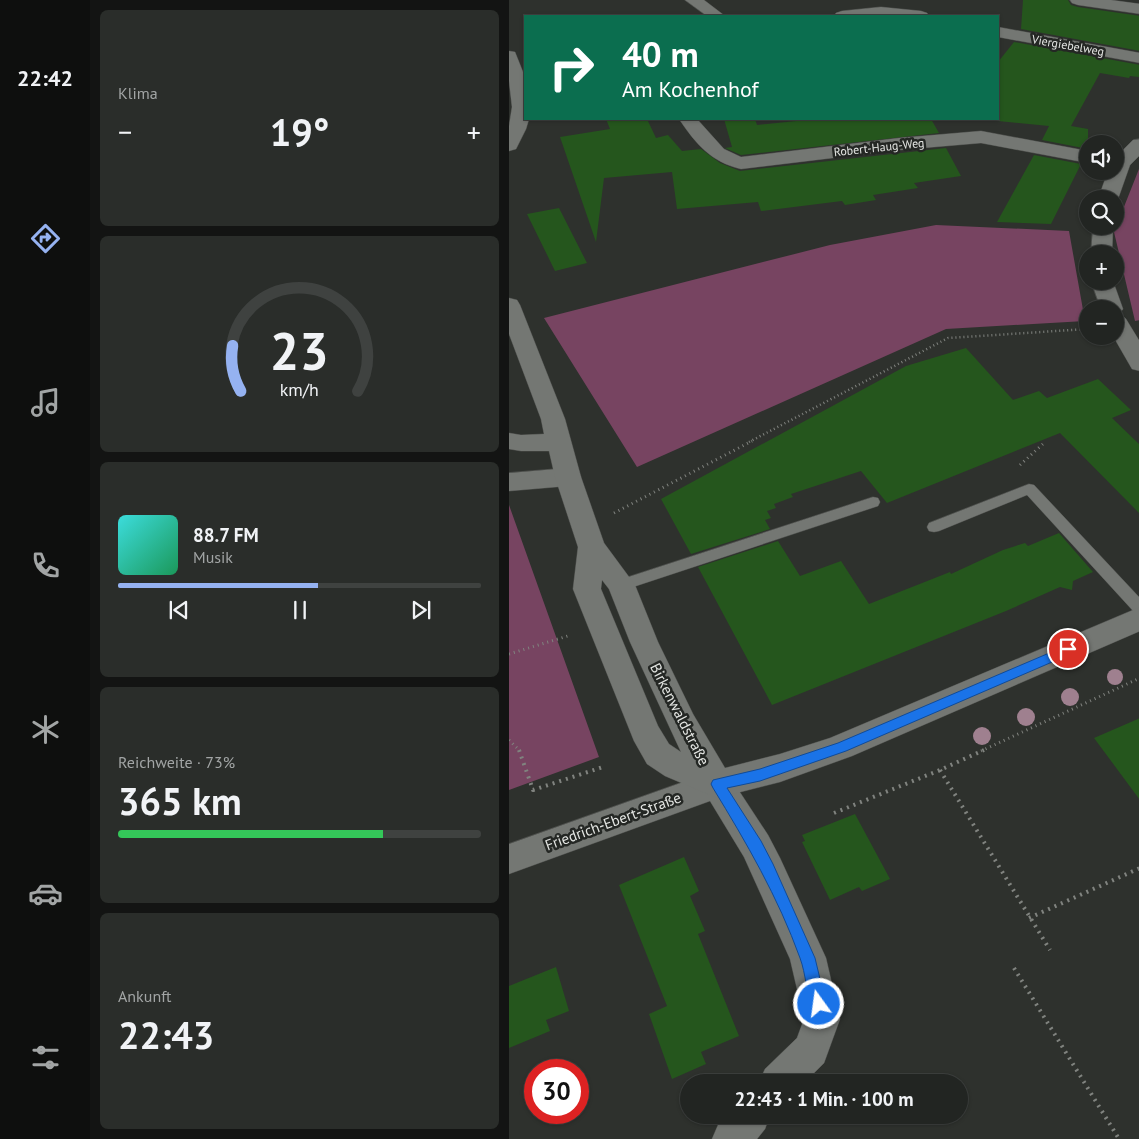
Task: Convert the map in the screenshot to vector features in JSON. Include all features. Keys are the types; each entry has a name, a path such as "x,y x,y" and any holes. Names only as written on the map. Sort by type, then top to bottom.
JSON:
{"street":[{"path":"693,0 716,15"},
{"path":"1078,0 1139,9"},
{"path":"849,15 877,11 916,15"},
{"name":"Viergiebelweg","path":"999,32 1139,58"},
{"path":"509,56 523,112 509,145"},
{"name":"Robert-Haug-Weg","path":"689,120 722,157 730,162 741,163 899,144 981,137 1079,155"},
{"path":"1124,158 1139,144"},
{"name":"Birkenwaldstraße","path":"509,305 553,419 568,477 589,537 621,585 644,642 680,719 694,747 717,784"},
{"path":"1124,336 1139,364"},
{"path":"509,442 521,444 558,442"},
{"path":"509,482 568,477"},
{"name":"Birkenwaldstraße","path":"589,537 587,589 645,732 658,754 676,766 717,784"},
{"name":"Friedrich-Ebert-Straße","path":"509,859 717,784 760,775 841,748 1139,618"},
{"path":"717,784 756,846 768,869 807,958 822,1019 811,1050 786,1074"},
{"path":"732,1139 744,1124"}],"lane":[{"path":"935,527 1029,489 1139,609"},
{"path":"621,585 873,502"}],"path":[{"path":"589,537 948,338 1079,330"},
{"path":"509,654 561,638"},
{"path":"834,813 940,770 1139,678"},
{"path":"509,740 520,751 533,790 603,767"},
{"path":"940,770 1050,950"},
{"path":"1029,918 1139,868"},
{"path":"1014,968 1119,1139"}],"shaded area":[{"path":"1139,169 1140,320 1135,321 1124,274 1124,245 1117,245 1115,235 1124,235 1124,207"},
{"path":"936,225 1069,231 1081,300 1079,300 1079,321 946,329 637,467 544,318 830,245"},
{"path":"509,505 599,757 509,790"}],"building":[{"path":"1023,0 1068,0 1071,5 1078,7 1140,16 1140,51 1021,29"},
{"path":"1014,42 1140,65 1140,77 1130,76 1129,78 1100,73 1071,126 1088,129 1088,135 1079,135 1079,147 1042,140 1049,126 999,120 999,61"},
{"path":"606,120 647,120 656,138 668,135 682,151 701,149 720,163 740,171 946,148 961,176 914,183 918,188 873,195 876,200 845,205 842,201 761,211 758,202 677,209 672,172 604,178 596,242 560,137 610,129"},
{"path":"724,120 755,120 757,125 806,120 932,120 939,133 741,155 725,148 732,147"},
{"path":"1034,155 1079,164 1079,168 1051,224 997,222"},
{"path":"559,208 587,263 555,271 527,214"},
{"path":"966,348 1013,400 1039,391 1047,398 1098,379 1131,410 1112,418 1140,445 1140,514 1060,433 887,503 861,471 791,494 793,497 774,504 776,508 767,511 771,518 765,520 770,529 691,554 661,499 906,366"},
{"path":"1059,533 1093,572 1073,581 1072,590 1060,587 1006,611 772,705 698,567 778,541 800,576 841,561 869,604 950,572 951,574 1003,550 1025,543 1028,546"},
{"path":"1140,718 1140,800 1094,738"},
{"path":"855,814 890,879 862,891 859,887 830,900 802,842 805,841 802,835"},
{"path":"684,857 699,891 690,896 705,931 698,934 739,1036 701,1052 706,1064 672,1079 649,1014 667,1006 619,885"},
{"path":"556,967 569,1011 546,1020 550,1031 509,1048 509,986"}],"route":[{"path":"819,1004 807,958 768,869 756,846 717,784 760,775 807,761 841,748 909,720 1068,649"}]}
